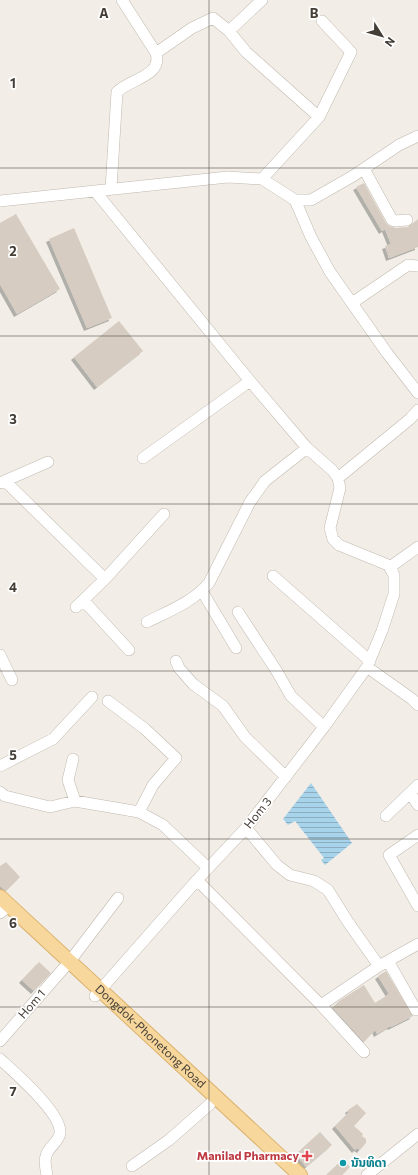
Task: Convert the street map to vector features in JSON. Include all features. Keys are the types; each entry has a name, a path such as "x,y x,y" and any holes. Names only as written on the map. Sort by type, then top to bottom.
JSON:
{"main road":[{"name":"Dongdok-Phonetong Road","path":"2,907 68,964 210,1104 288,1175"},
{"name":"Dongdok-Phonetong Road","path":"98,993 300,1175"}],"street":[{"path":"111,189 115,98 117,92 122,87 150,72 156,67 158,59 156,53 122,0"},
{"path":"229,31 262,0"},
{"path":"156,53 192,28 213,18 229,31 246,52 319,117"},
{"path":"262,179 319,117 351,52 322,21"},
{"path":"294,200 311,200 364,169 399,145 418,136"},
{"path":"364,169 392,220 407,220"},
{"path":"0,201 228,177 262,179 294,200 311,237 330,272 387,353 418,393"},
{"path":"95,191 250,381 307,448 332,470 338,478 340,488 330,528 332,539 338,545 383,562 390,567 418,547"},
{"path":"352,302 408,265 418,266"},
{"path":"143,458 250,381"},
{"path":"338,478 410,419 418,410"},
{"path":"147,622 194,598 202,592 209,583 250,502 265,481 307,448"},
{"path":"48,462 2,482 105,579"},
{"path":"129,650 79,604 105,579 164,514"},
{"name":"Hom 3","path":"98,993 197,880 246,828 286,778 369,664 394,594 395,581 390,567"},
{"path":"273,576 369,664 416,698"},
{"path":"202,592 236,648"},
{"path":"238,612 291,696 324,727"},
{"path":"0,655 12,680"},
{"path":"176,661 179,668 194,684 223,706 245,737 286,778"},
{"path":"0,766 34,747 45,744 53,739 92,697"},
{"path":"108,701 145,729 176,758 153,785 139,812"},
{"path":"73,759 68,780 75,801"},
{"path":"386,816 414,789 418,804"},
{"path":"0,792 4,796 50,807 75,801 139,812 163,825 208,868"},
{"path":"246,828 277,865 290,876 314,881 328,890 348,922 384,964 416,1010"},
{"path":"418,835 389,856 418,906"},
{"path":"197,880 321,1005 364,1052"},
{"name":"Hom 1","path":"0,1041 68,964 118,898"},
{"path":"321,1005 418,944"},
{"path":"0,1059 45,1103 58,1126 60,1132 59,1138 46,1157 47,1175"},
{"path":"132,1166 169,1140 210,1104"},
{"path":"367,1175 418,1134"}],"water":[{"path":"311,783 352,843 325,865 321,860 324,858 295,821 288,825 283,819"}],"building":[{"path":"364,183 389,226 396,228 408,227 418,219 418,247 389,258 385,246 391,244 385,229 382,231 356,187"},
{"path":"16,214 60,289 17,314 0,284 0,223"},
{"path":"74,228 112,318 87,328 49,239"},
{"path":"119,321 143,351 97,387 74,357"},
{"path":"6,862 20,877 6,891 0,886 0,866"},
{"path":"39,962 51,973 34,991 22,980"},
{"path":"386,971 413,1016 391,1027 390,1026 377,1034 375,1030 364,1042 333,1008 339,1001 364,985 375,1003 389,994 378,976"},
{"path":"357,1104 366,1113 354,1126 366,1139 366,1143 360,1150 357,1148 355,1150 335,1126 349,1112 348,1110"},
{"path":"320,1132 332,1145 306,1167 296,1154"},
{"name":"ນັນທິດາ","path":"343,1159 350,1167 342,1175 326,1175"}],"place":[{"name":"Manilad Pharmacy","path":"307,1156"},
{"name":"ນັນທິດາ","path":"343,1163"}]}
